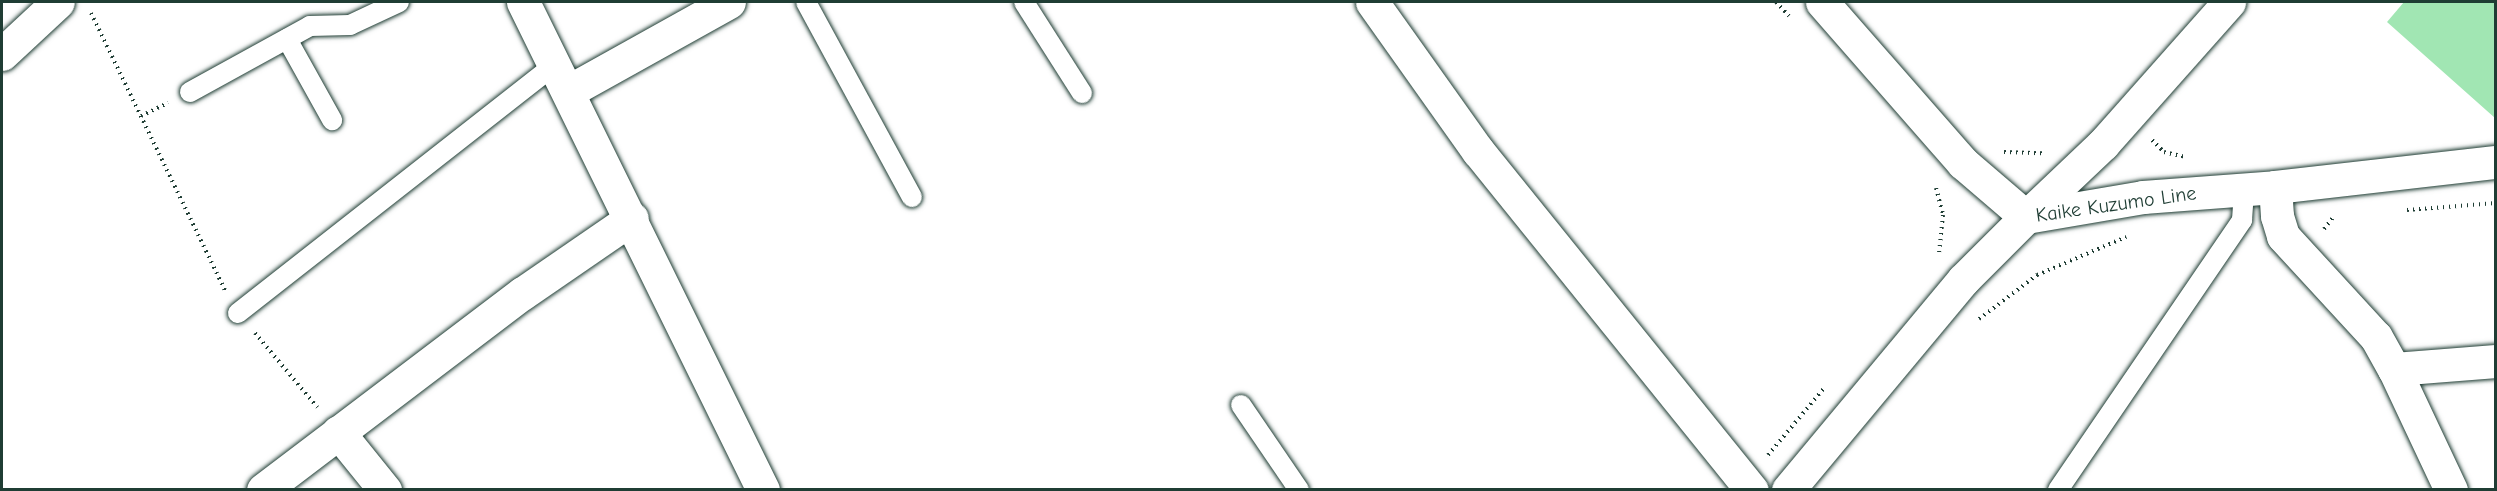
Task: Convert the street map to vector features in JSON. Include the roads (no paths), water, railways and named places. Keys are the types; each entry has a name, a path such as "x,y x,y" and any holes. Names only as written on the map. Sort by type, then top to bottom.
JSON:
{"street":[{"path":"2,54 72,2"},
{"path":"523,2 632,218 764,489"},
{"path":"562,78 729,2"},
{"path":"1372,2 1478,150 1756,476"},
{"path":"1822,2 1963,163 2026,217 2103,144 2229,2"},
{"name":"Kaike Kuzumo Line","path":"1788,489 1963,280 2026,217 2143,197 2259,188 2496,162"},
{"path":"2259,188 2277,216 2283,236 2376,337 2394,369 2451,489"},
{"path":"263,489 523,293 632,218"},
{"path":"2394,369 2496,361"},
{"path":"338,432 385,489"}],"lane":[{"path":"190,92 310,26 350,25 399,2"},
{"path":"806,2 912,198"},
{"path":"1024,2 1082,93"},
{"path":"286,39 332,120"},
{"path":"238,313 562,78"},
{"path":"2058,489 2242,220 2259,188"},
{"path":"1241,405 1299,489"}]}
